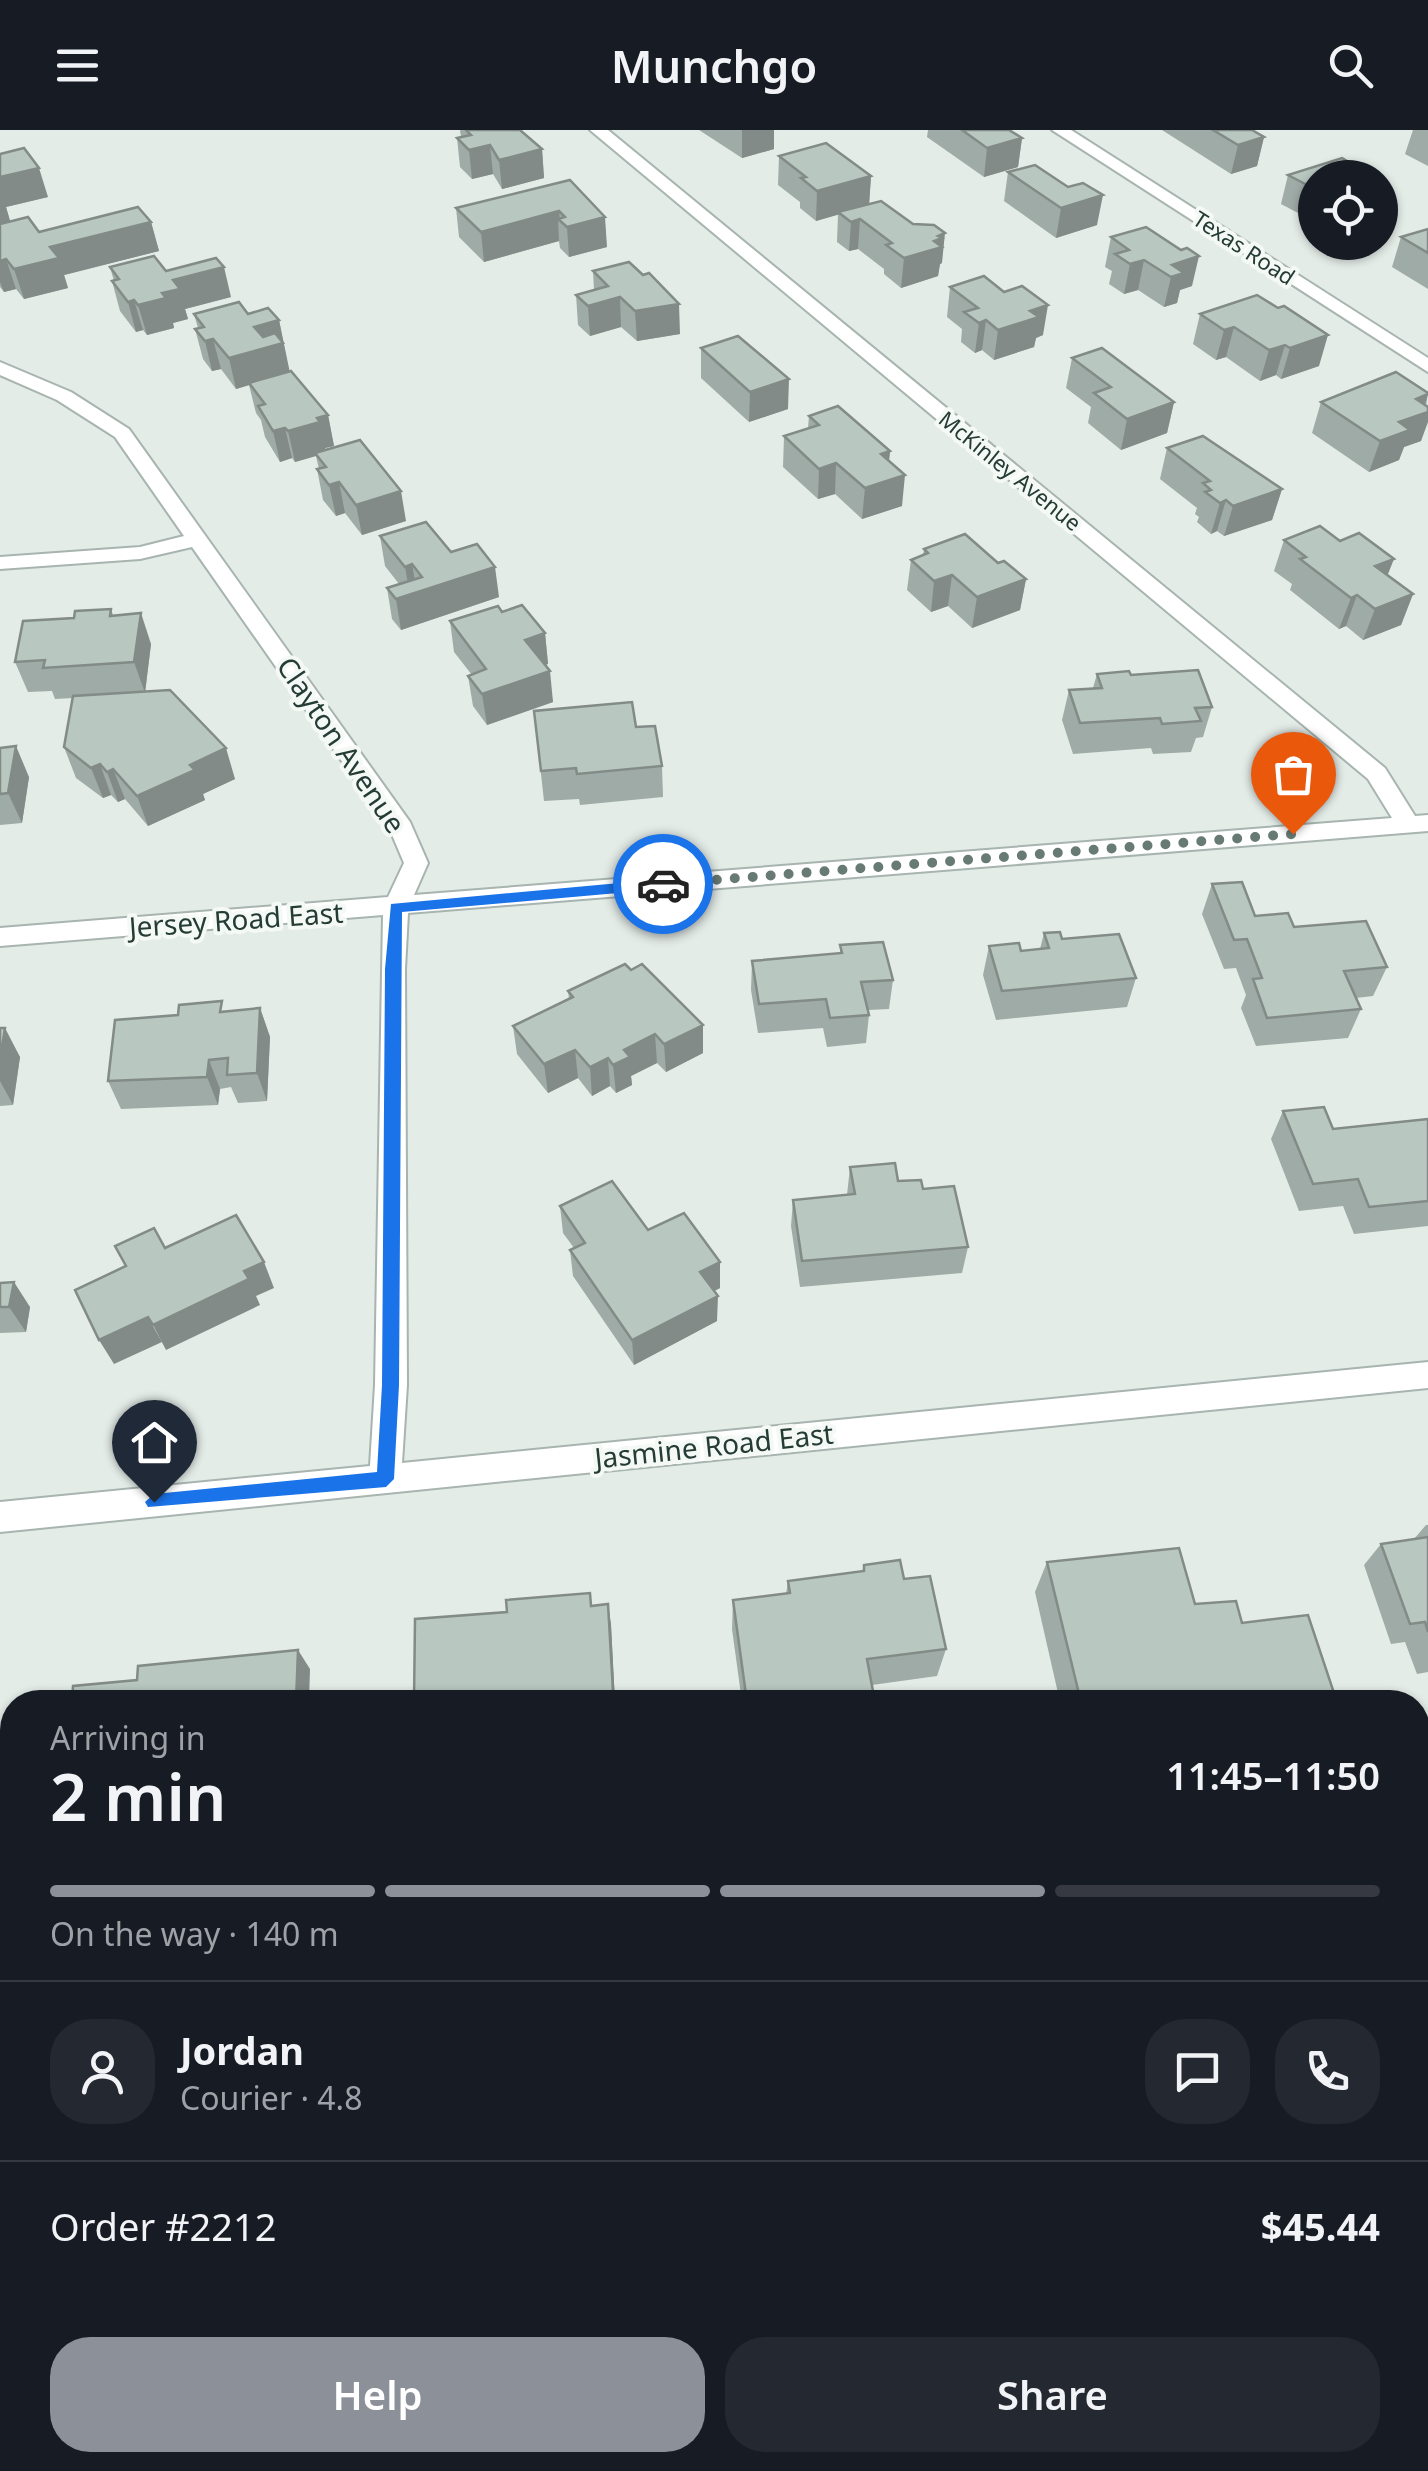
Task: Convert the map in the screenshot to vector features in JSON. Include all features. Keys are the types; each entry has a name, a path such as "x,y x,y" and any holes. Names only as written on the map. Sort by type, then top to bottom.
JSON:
{"street":[{"name":"McKinley Avenue","path":"598,130 1377,774 1418,824"},
{"name":"Texas Road","path":"1060,130 1428,366"},
{"name":"Clayton Avenue","path":"0,368 54,388 90,408 122,433 401,828 416,863 396,907 392,969 391,1385 386,1479"},
{"path":"0,563 140,553 198,539"},
{"name":"Jersey Road East","path":"0,937 1418,824"},
{"name":"Jasmine Road East","path":"0,1517 1428,1375"}],"building":[{"path":"466,130 520,130 542,149 499,160 490,145 469,150 457,138 471,135"},
{"path":"962,130 1009,130 1022,138 987,148"},
{"path":"1213,130 1252,130 1264,137 1238,145"},
{"path":"826,143 871,176 817,191 779,156"},
{"path":"24,148 39,168 0,177 0,154"},
{"path":"1035,165 1068,187 1083,183 1103,195 1061,208 1008,172"},
{"path":"570,180 605,217 567,227 558,219 565,217 559,211 481,232 456,208"},
{"path":"881,201 913,224 934,225 945,233 934,241 942,247 904,258 886,245 892,243 860,219 851,222 838,212"},
{"path":"138,207 151,222 50,247 59,258 14,269 6,259 0,261 0,224 28,217 39,232"},
{"path":"1146,227 1181,250 1187,248 1199,256 1172,265 1184,273 1171,277 1144,260 1130,264 1115,254 1129,250 1111,237"},
{"path":"1428,229 1428,253 1401,237"},
{"path":"154,256 166,271 216,258 224,267 173,280 180,289 162,293 166,298 138,305 134,300 128,302 112,281 119,279 110,267"},
{"path":"629,262 643,275 649,273 679,304 635,311 620,297 588,306 576,295 608,286 593,271"},
{"path":"984,276 1004,292 1022,286 1048,305 1030,311 1039,317 998,330 986,320 979,323 964,312 978,308 950,287"},
{"path":"1257,295 1278,308 1284,306 1328,335 1290,348 1285,345 1269,350 1234,327 1224,330 1200,314"},
{"path":"239,302 248,314 268,308 279,320 254,327 263,337 275,333 283,343 229,358 213,339 205,341 195,329 204,327 194,314"},
{"path":"738,336 789,379 750,392 701,348"},
{"path":"1102,348 1174,402 1127,419 1094,393 1111,387 1072,358"},
{"path":"291,371 328,415 317,418 320,422 273,431 258,406 265,404 249,383"},
{"path":"1396,372 1428,393 1416,399 1428,407 1428,412 1399,422 1410,430 1380,441 1321,402"},
{"path":"838,406 890,451 881,454 905,475 865,488 836,463 819,469 784,436 819,425 809,416"},
{"path":"1203,436 1282,489 1233,506 1226,500 1220,503 1205,492 1211,490 1203,483 1210,481 1167,448"},
{"path":"360,440 401,491 356,505 339,482 329,485 317,469 326,467 315,453"},
{"path":"426,522 451,552 477,544 495,567 396,599 387,588 422,577 412,564 405,567 380,536"},
{"path":"1320,526 1340,541 1359,533 1394,559 1375,566 1413,594 1375,609 1357,595 1351,598 1300,559 1306,557 1284,540"},
{"path":"965,534 998,563 1004,561 1026,579 977,597 952,575 934,581 911,560 928,553 924,549"},
{"path":"522,605 545,633 525,640 550,671 482,694 468,676 486,669 450,621 498,606 502,612"},
{"path":"111,609 110,616 141,613 134,662 43,668 45,660 15,662 23,621 74,618 75,611"},
{"path":"1198,670 1212,707 1195,708 1201,721 1162,724 1160,718 1080,723 1069,690 1102,688 1097,674"},
{"path":"170,690 226,748 190,765 195,770 137,796 113,769 107,772 100,764 91,768 64,747 73,696"},
{"path":"632,702 636,727 655,726 662,766 577,774 576,768 541,771 534,711"},
{"path":"16,746 8,793 0,794 0,748"},
{"path":"1242,882 1255,916 1288,913 1294,927 1366,921 1387,967 1344,971 1361,1009 1267,1018 1253,979 1262,978 1247,939 1234,940 1212,884"},
{"path":"1060,932 1062,939 1119,934 1136,978 1002,991 989,946 1019,943 1021,951 1049,948 1044,933"},
{"path":"883,942 893,980 861,982 869,1015 830,1018 826,999 759,1004 752,961 842,953 840,945"},
{"path":"625,964 631,970 642,964 703,1025 664,1044 655,1034 624,1050 630,1057 613,1065 608,1058 590,1067 575,1050 544,1064 513,1026 573,997 568,991"},
{"path":"222,1001 220,1012 260,1008 257,1073 227,1075 228,1058 209,1060 207,1077 108,1081 115,1020 178,1015 179,1005"},
{"path":"0,1028 5,1028 0,1060"},
{"path":"1324,1107 1333,1129 1428,1119 1428,1201 1369,1207 1358,1179 1313,1184 1283,1111"},
{"path":"895,1163 898,1181 921,1180 923,1189 954,1186 968,1247 802,1261 793,1200 855,1194 850,1167"},
{"path":"612,1181 648,1230 684,1213 720,1262 700,1272 718,1296 632,1340 570,1250 585,1243 560,1206"},
{"path":"236,1215 264,1262 244,1271 249,1279 153,1325 148,1317 99,1340 75,1290 126,1266 115,1246 154,1228 165,1248"},
{"path":"14,1282 9,1307 0,1307 0,1283"},
{"path":"1428,1537 1428,1632 1425,1622 1410,1624 1381,1544"},
{"path":"1179,1548 1195,1604 1236,1601 1242,1623 1308,1615 1333,1690 1078,1690 1047,1562"},
{"path":"900,1560 904,1579 930,1576 946,1649 867,1659 873,1690 745,1690 733,1600 790,1593 788,1581 864,1571 864,1565"},
{"path":"590,1593 591,1606 608,1604 613,1690 414,1690 415,1619 507,1612 506,1600"},
{"path":"298,1650 296,1690 73,1690 73,1686 137,1680 138,1666"}],"way so far":[{"path":"663,884 1293,834"}],"route":[{"path":"154,1502 386,1479 391,1385 392,969 396,907 663,884"}]}
